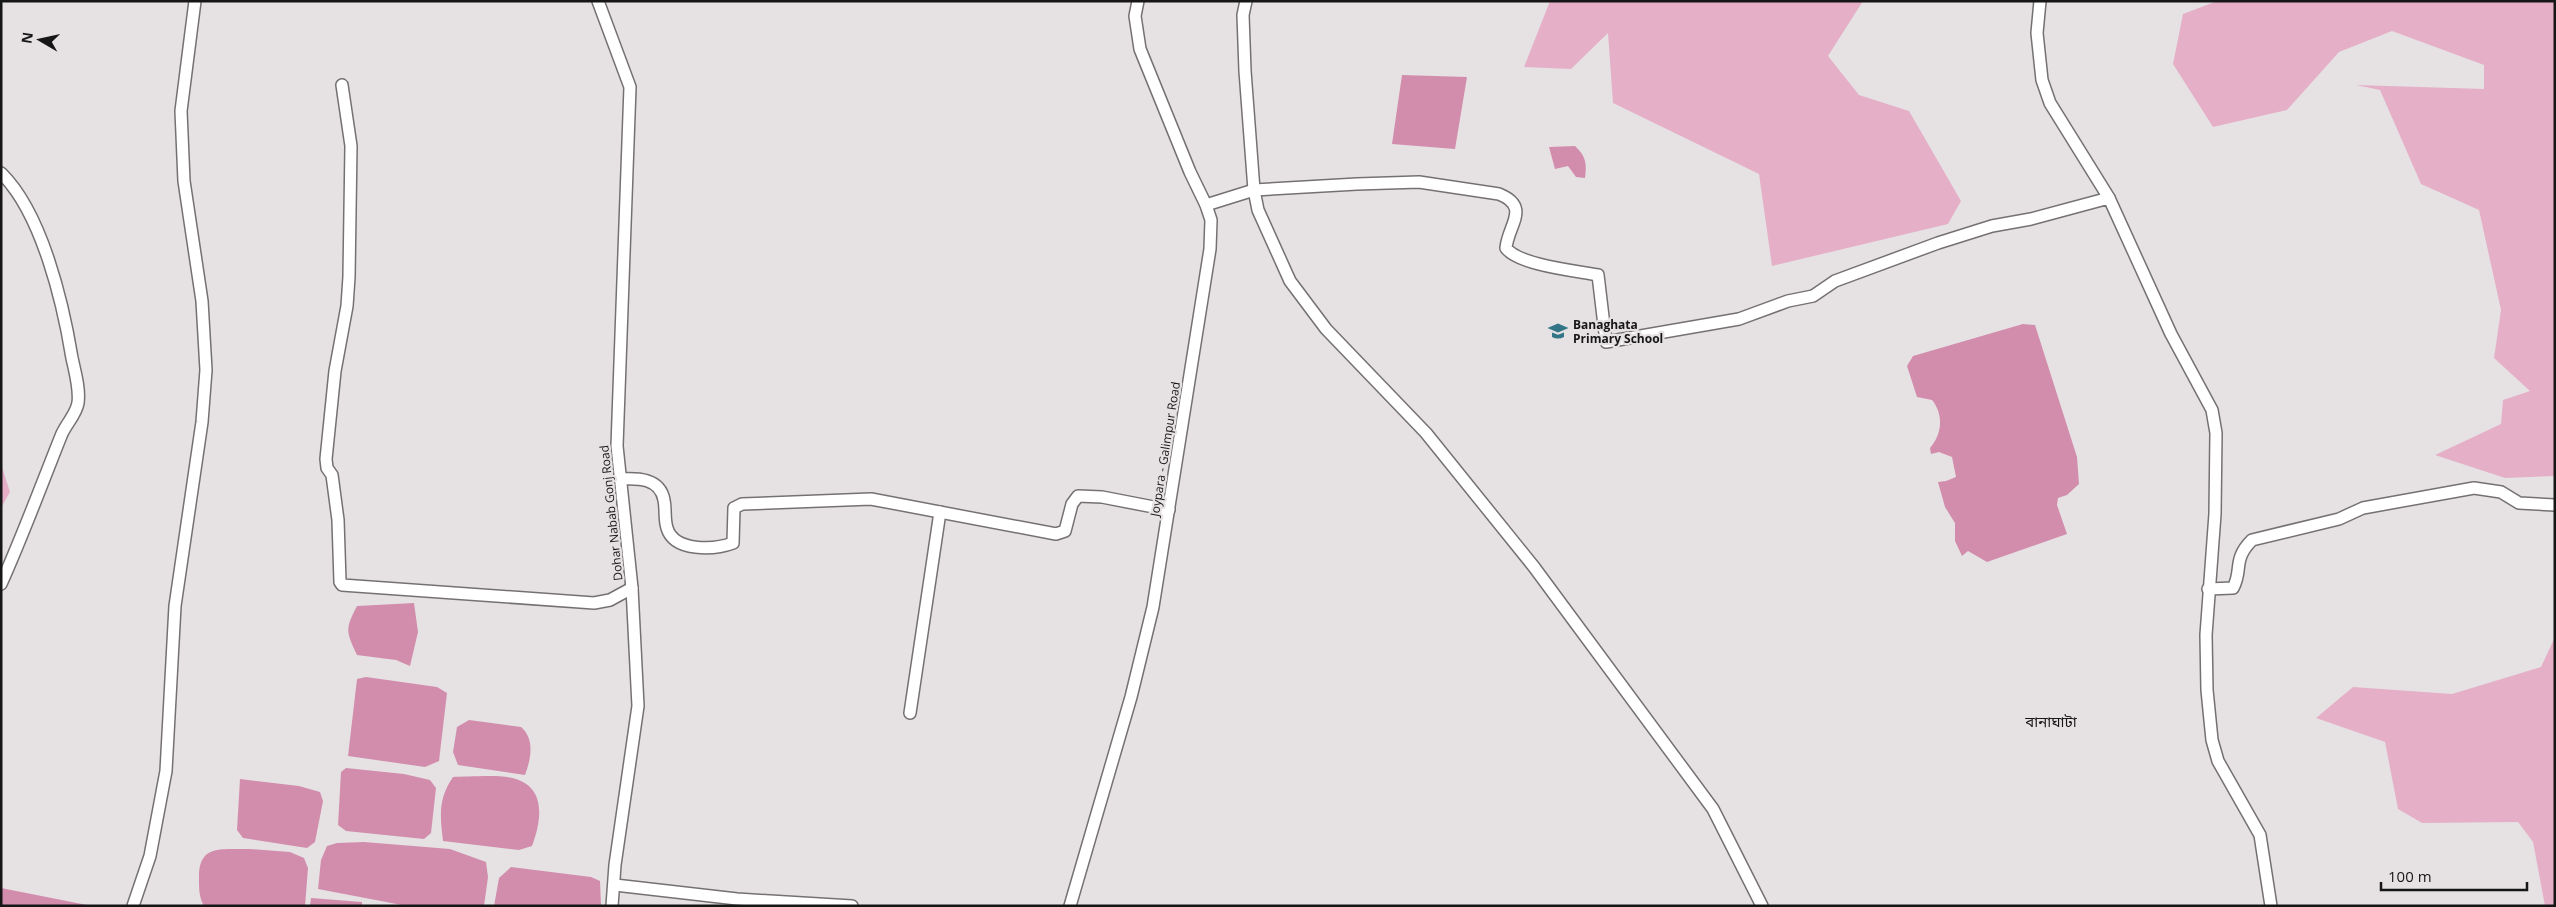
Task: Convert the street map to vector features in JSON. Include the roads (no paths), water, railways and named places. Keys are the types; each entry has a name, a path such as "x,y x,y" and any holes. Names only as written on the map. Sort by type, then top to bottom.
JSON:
{"street":[{"path":"133,906 150,856 166,771 176,606 202,422 206,370 202,301 184,181 181,111 195,1"},
{"name":"Dohar Nabab Gonj Road","path":"598,1 630,87 617,446 632,588 638,706 615,865 612,906"},
{"name":"Joypara - Galimpur Road","path":"1070,906 1130,698 1152,607 1210,250 1211,220 1140,49 1135,16 1138,1"},
{"path":"1246,1 1243,15 1245,70 1254,190 1258,210 1290,281 1326,329 1426,433 1534,567 1713,809 1762,906"},
{"path":"2040,1 2037,33 2042,80 2050,103 2109,198 2171,334 2212,410 2216,433 2215,514 2208,589 2207,690 2212,740 2218,762 2260,835 2271,906"},
{"path":"342,85 351,146 348,284 335,370 326,460 327,468 332,475 338,520 340,582 342,585 594,603 610,600 632,588"},
{"path":"1,173 29,212 53,276 65,317 78,403 64,429 30,520 1,584"},
{"path":"1206,206 1254,190 1419,182 1499,194 1510,199 1515,206 1516,217 1506,248 1510,253 1527,260 1598,275 1606,342 1740,319 1788,301 1813,296 1835,281 1938,243 1992,226 2031,219 2109,198"},
{"path":"620,478 647,480 657,486 664,498 667,528 676,541 691,546 725,546 733,543 734,508 742,504 871,499 1056,534 1065,531 1072,504 1078,496 1102,497 1169,510"},
{"path":"2208,589 2233,588 2237,581 2237,568 2243,549 2252,540 2339,519 2363,508 2474,488 2491,489 2519,502 2555,505"},
{"path":"910,713 940,512"},
{"path":"614,885 737,899 852,906"}],"place":[{"name":"Banaghata Primary School","path":"1558,331"}],"district":[{"name":"বানাঘাটা","path":"2051,721"}]}
